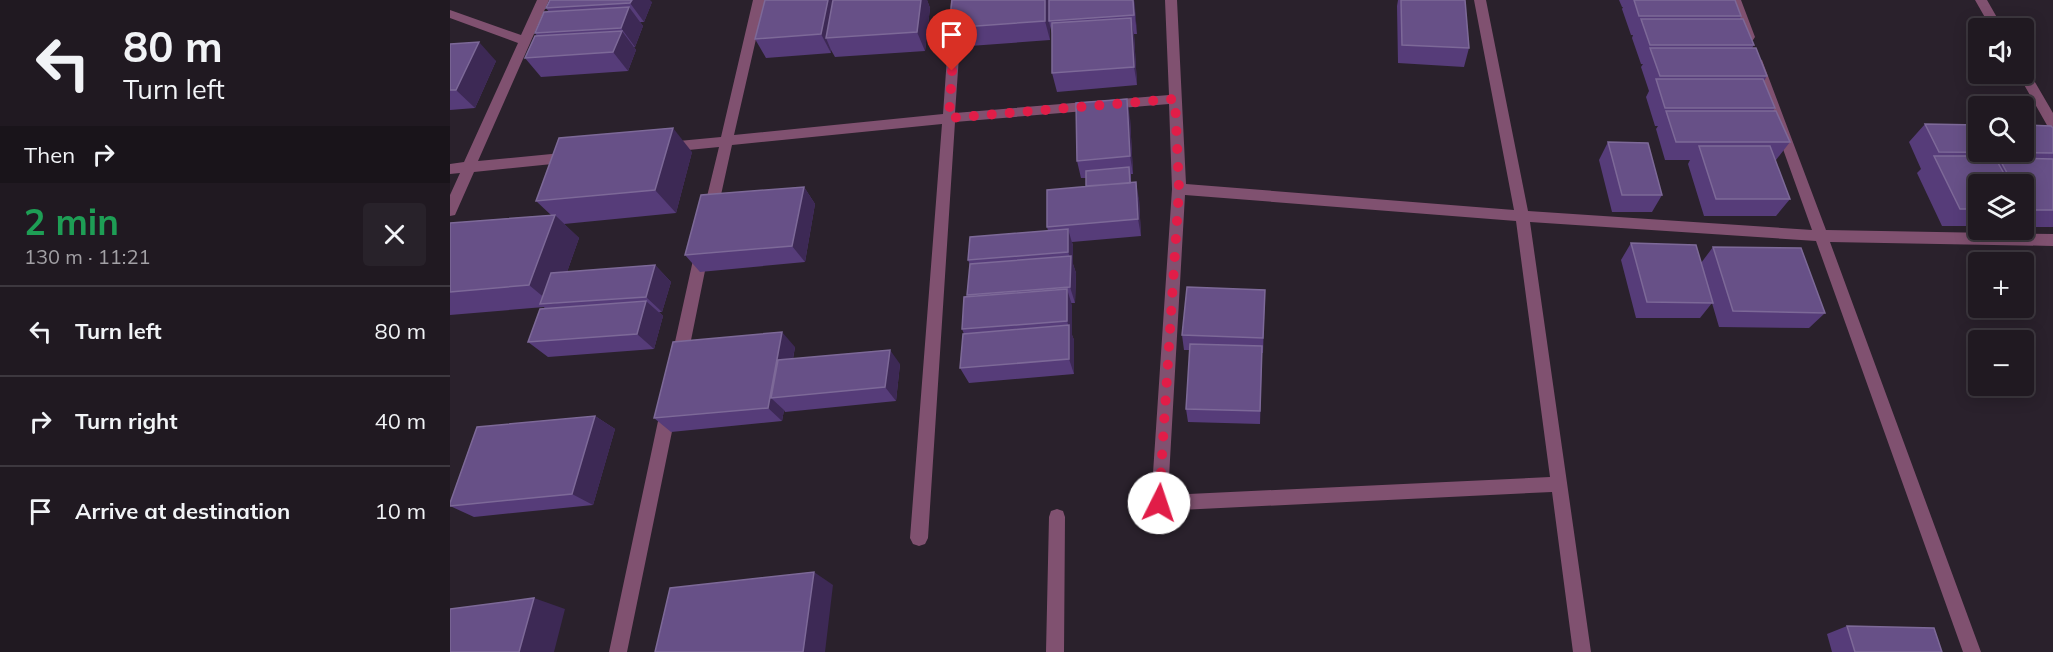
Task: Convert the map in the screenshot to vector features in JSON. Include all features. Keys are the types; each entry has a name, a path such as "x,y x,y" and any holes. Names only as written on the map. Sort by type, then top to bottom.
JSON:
{"street":[{"path":"450,211 543,0"},
{"path":"676,374 725,141 759,0"},
{"path":"919,538 957,0"},
{"path":"1171,0 1179,189 1159,503 1559,484"},
{"path":"1480,0 1522,216 1582,652"},
{"path":"1735,0 1972,652"},
{"path":"1981,0 1991,18"},
{"path":"450,14 525,41"},
{"path":"2030,84 2053,124"},
{"path":"655,148 949,118 1175,99"},
{"path":"450,169 585,155"},
{"path":"1179,189 1522,216 1822,236 2053,240"},
{"path":"618,652 671,397"},
{"path":"1054,652 1057,517"}],"building":[{"path":"550,0 632,0 630,3 546,8"},
{"path":"765,0 828,0 821,34 755,39"},
{"path":"833,0 921,0 917,32 826,38"},
{"path":"952,0 1045,0 1045,21 949,28"},
{"path":"1049,0 1133,0 1134,15 1049,21"},
{"path":"1401,0 1465,0 1469,48 1402,45"},
{"path":"1634,0 1735,0 1741,16 1639,16"},
{"path":"629,7 621,28 535,33 544,12"},
{"path":"1131,18 1134,67 1052,73 1052,23"},
{"path":"1641,19 1743,19 1754,45 1650,45"},
{"path":"622,31 613,52 525,58 535,36"},
{"path":"479,42 456,90 450,90 450,44"},
{"path":"1650,48 1756,48 1767,76 1660,76"},
{"path":"1656,79 1763,79 1775,108 1665,108"},
{"path":"1127,99 1130,156 1077,161 1076,103"},
{"path":"1666,111 1776,111 1790,142 1676,142"},
{"path":"1925,124 1968,125 1968,152 1939,152"},
{"path":"2034,125 2053,128 2053,153 2034,153"},
{"path":"673,128 655,190 536,201 559,138"},
{"path":"1608,142 1648,143 1662,195 1622,195"},
{"path":"1699,146 1770,146 1790,199 1716,199"},
{"path":"1934,156 1968,156 1968,162 1997,162 2004,174 1968,174 1968,209 1960,209"},
{"path":"2034,159 2053,159 2053,210 2034,210 2034,174 2008,174 2001,162 2034,162"},
{"path":"1129,167 1130,183 1086,186 1086,171"},
{"path":"1136,182 1138,219 1047,227 1047,190"},
{"path":"804,187 792,246 685,255 701,195"},
{"path":"555,215 529,285 450,292 450,223"},
{"path":"1068,229 1068,252 968,260 970,237"},
{"path":"1631,243 1696,245 1713,303 1647,302"},
{"path":"1713,247 1801,248 1825,313 1733,311"},
{"path":"1071,256 1070,287 967,295 970,264"},
{"path":"655,265 646,297 540,304 551,273"},
{"path":"1187,287 1265,290 1263,338 1182,335"},
{"path":"1067,289 1067,321 962,329 964,297"},
{"path":"646,301 637,334 528,342 540,309"},
{"path":"1069,325 1069,359 960,368 963,334"},
{"path":"782,332 768,408 654,418 673,342"},
{"path":"1190,344 1262,346 1260,411 1186,409"},
{"path":"890,350 885,387 771,398 778,360"},
{"path":"595,416 572,494 450,506 477,427"},
{"path":"814,572 803,652 655,652 670,588"},
{"path":"534,598 519,652 450,652 450,609"},
{"path":"1847,626 1934,628 1942,652 1855,652"}],"route":[{"path":"952,71 949,118 1175,99 1179,189 1159,503"}]}
